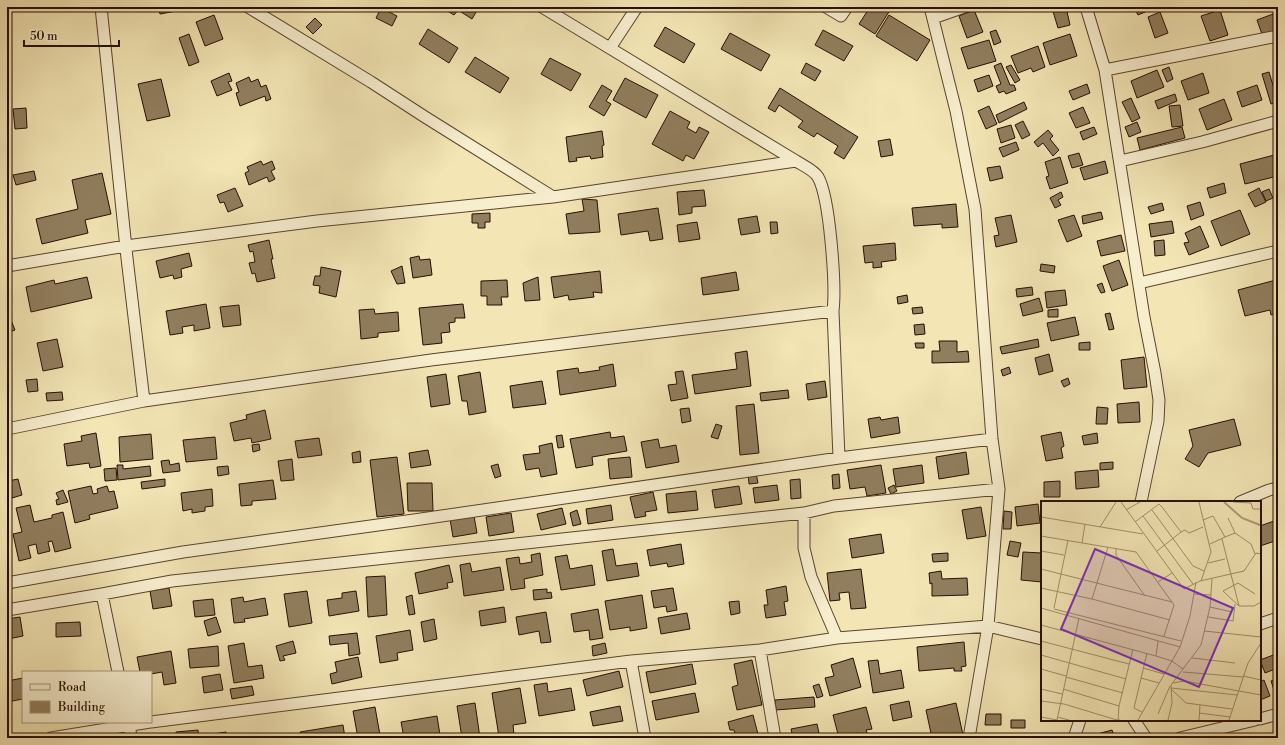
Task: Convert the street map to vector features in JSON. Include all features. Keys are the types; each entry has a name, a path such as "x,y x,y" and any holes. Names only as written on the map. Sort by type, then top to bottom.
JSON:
{"street":[{"path":"101,7 144,401"},
{"path":"248,7 371,82 553,197"},
{"path":"542,7 816,174 824,190 830,235 834,291 833,311 839,458"},
{"path":"610,48 637,7"},
{"path":"826,7 840,16 847,7"},
{"path":"964,7 932,12 956,111 975,209 992,439 999,488 988,626 969,738"},
{"path":"1086,7 1105,70 1144,317 1159,400 1158,421 1141,501"},
{"path":"1105,70 1278,36"},
{"path":"1120,161 1202,142 1278,121"},
{"path":"7,266 126,246 318,221 553,197 796,161"},
{"path":"1139,283 1278,251"},
{"path":"7,429 144,401 431,360 833,311"},
{"path":"7,583 183,552 839,458 992,439"},
{"path":"7,610 172,581 804,513 834,506 999,488"},
{"path":"1243,501 1278,488"},
{"path":"804,513 804,548 812,577 837,638"},
{"path":"102,594 118,671"},
{"path":"1261,624 1278,618"},
{"path":"152,722 632,661 760,650 837,638 988,626 1041,639"},
{"path":"760,650 775,738"},
{"path":"632,661 645,738"},
{"path":"1261,719 1278,714"},
{"path":"1074,738 1080,721"},
{"path":"1135,721 1146,738"},
{"path":"1180,738 1251,721"},
{"path":"51,738 129,723 131,738"}],"building":[{"path":"132,7 148,7 149,9 132,11"},
{"path":"158,7 176,7 176,11 160,14"},
{"path":"441,7 479,7 472,19 458,10 454,15"},
{"path":"586,7 599,7 595,12"},
{"path":"870,7 892,7 875,34 859,24"},
{"path":"1066,7 1070,25 1058,28 1052,8"},
{"path":"1134,7 1157,7 1138,15"},
{"path":"381,8 397,16 392,26 376,18"},
{"path":"974,10 983,32 967,38 959,16"},
{"path":"1220,10 1228,35 1210,41 1201,16"},
{"path":"1160,12 1168,33 1155,38 1148,17"},
{"path":"1273,14 1278,31 1263,37 1257,20"},
{"path":"214,15 223,39 205,46 196,22"},
{"path":"889,15 930,40 917,61 876,36"},
{"path":"315,18 322,25 313,34 306,27"},
{"path":"665,27 695,44 684,63 654,46"},
{"path":"428,29 458,48 449,63 419,44"},
{"path":"823,30 853,46 844,61 815,45"},
{"path":"996,30 1001,42 994,45 990,32"},
{"path":"730,33 770,55 761,71 721,49"},
{"path":"189,34 199,62 189,66 179,38"},
{"path":"1070,34 1077,56 1050,65 1043,43"},
{"path":"989,40 996,61 968,69 961,48"},
{"path":"1038,46 1045,67 1033,72 1031,68 1018,73 1011,56"},
{"path":"475,57 509,78 500,93 465,72"},
{"path":"550,58 581,74 571,91 541,74"},
{"path":"806,63 821,71 815,81 801,73"},
{"path":"1001,63 1010,85 1014,85 1016,90 1006,94 1004,91 999,93 996,86 1001,84 994,66"},
{"path":"1011,65 1020,80 1015,83 1006,67"},
{"path":"1169,67 1173,79 1167,82 1162,70"},
{"path":"1157,70 1164,87 1137,98 1131,81"},
{"path":"1269,72 1278,102 1271,104 1262,74"},
{"path":"229,73 232,81 228,82 232,90 217,96 211,81"},
{"path":"1203,73 1209,93 1188,100 1181,81"},
{"path":"989,75 993,86 978,92 974,80"},
{"path":"249,77 251,82 258,79 261,87 266,85 271,99 266,101 265,96 240,106 236,93 239,92 236,83"},
{"path":"625,78 658,95 646,118 613,100"},
{"path":"161,79 170,116 147,121 138,84"},
{"path":"1087,84 1090,93 1073,100 1069,91"},
{"path":"602,85 612,91 606,101 611,104 604,116 589,107"},
{"path":"1257,85 1262,100 1242,107 1237,92"},
{"path":"780,88 858,137 844,159 834,153 838,146 817,133 814,137 798,127 803,121 779,105 775,112 768,108"},
{"path":"1175,94 1177,101 1158,109 1155,101"},
{"path":"1131,98 1140,118 1132,122 1122,102"},
{"path":"1224,99 1232,120 1207,130 1199,109"},
{"path":"1024,102 1027,109 999,123 996,115"},
{"path":"1180,105 1183,126 1172,127 1169,106"},
{"path":"989,106 997,124 986,129 978,111"},
{"path":"1083,107 1090,123 1076,128 1069,113"},
{"path":"26,108 27,128 15,129 13,109"},
{"path":"670,111 690,122 687,128 696,133 699,127 709,132 694,159 686,155 683,161 652,144"},
{"path":"1023,121 1030,135 1022,139 1015,125"},
{"path":"1137,122 1141,132 1129,137 1125,127"},
{"path":"1011,125 1015,138 1001,143 997,129"},
{"path":"1094,127 1097,134 1083,140 1080,132"},
{"path":"1182,127 1185,138 1140,150 1137,138"},
{"path":"1048,130 1053,136 1050,139 1059,150 1053,156 1043,143 1038,147 1034,142"},
{"path":"602,131 604,145 602,146 603,157 591,159 590,156 576,158 577,161 569,162 566,137"},
{"path":"890,139 893,155 881,157 878,141"},
{"path":"1016,142 1019,150 1003,157 999,148"},
{"path":"1079,153 1083,165 1072,168 1068,156"},
{"path":"1278,154 1278,176 1245,184 1240,164"},
{"path":"1060,157 1068,183 1050,189 1046,177 1049,176 1045,162"},
{"path":"261,161 263,165 272,161 275,169 271,171 275,179 269,182 267,177 249,185 245,173 249,171 247,167"},
{"path":"1105,161 1108,173 1084,180 1080,168"},
{"path":"1000,166 1003,178 990,181 987,168"},
{"path":"34,171 36,180 16,185 13,175"},
{"path":"102,173 111,214 85,220 88,233 42,244 36,219 78,209 72,180"},
{"path":"1224,183 1226,193 1210,198 1207,188"},
{"path":"235,188 243,206 228,212 224,202 220,203 217,195"},
{"path":"1259,188 1266,202 1255,207 1248,194"},
{"path":"1269,189 1273,198 1266,201 1262,192"},
{"path":"704,190 706,206 692,207 692,213 679,215 677,192"},
{"path":"1061,192 1063,197 1058,200 1061,205 1055,208 1050,198"},
{"path":"582,199 597,200 600,232 569,234 566,214 584,211"},
{"path":"1200,202 1204,215 1191,220 1187,206"},
{"path":"1162,203 1164,210 1151,214 1148,207"},
{"path":"956,204 958,227 942,228 942,224 914,226 912,208"},
{"path":"658,208 663,239 650,241 648,231 621,235 618,214"},
{"path":"1240,210 1250,234 1221,246 1211,221"},
{"path":"1101,212 1103,219 1083,224 1082,216"},
{"path":"490,213 490,222 485,222 485,228 478,228 478,223 472,223 472,214"},
{"path":"1011,215 1017,242 996,247 994,236 999,235 995,218"},
{"path":"1074,215 1082,236 1067,242 1058,220"},
{"path":"757,216 760,232 741,235 738,219"},
{"path":"1172,221 1174,233 1151,237 1149,224"},
{"path":"697,222 700,239 679,242 677,225"},
{"path":"770,222 777,222 778,233 771,234"},
{"path":"1200,226 1209,247 1189,255 1184,243 1189,242 1185,233"},
{"path":"1121,235 1125,251 1101,256 1097,241"},
{"path":"269,240 275,278 257,282 255,273 252,274 249,263 255,262 253,251 250,252 248,245"},
{"path":"1164,240 1165,255 1155,256 1154,241"},
{"path":"895,243 896,260 881,262 882,267 873,268 873,262 865,263 863,246"},
{"path":"189,253 192,266 181,269 182,277 174,279 173,275 160,278 156,261"},
{"path":"419,256 420,260 430,259 432,275 413,278 410,258"},
{"path":"1119,260 1128,285 1112,291 1103,266"},
{"path":"1041,264 1055,266 1054,273 1040,271"},
{"path":"402,266 405,283 397,284 391,271"},
{"path":"321,267 341,271 336,297 319,293 320,286 313,285 315,276 320,276"},
{"path":"600,271 602,293 593,292 594,297 569,300 568,295 554,298 551,277"},
{"path":"736,272 739,290 703,295 701,278"},
{"path":"87,277 92,298 31,312 26,287 54,280 55,284"},
{"path":"538,277 540,300 525,301 523,283"},
{"path":"507,280 508,297 501,297 502,305 487,305 487,296 481,296 481,281"},
{"path":"1276,280 1278,287 1278,313 1271,315 1270,310 1245,316 1238,290"},
{"path":"1102,283 1105,292 1101,293 1097,285"},
{"path":"1032,287 1033,295 1017,297 1016,289"},
{"path":"1065,290 1067,305 1047,308 1045,292"},
{"path":"907,295 908,302 898,304 897,297"},
{"path":"1039,298 1043,311 1023,316 1020,304"},
{"path":"206,304 210,328 194,331 194,325 182,327 183,333 170,335 166,311"},
{"path":"463,304 465,318 455,318 455,322 449,323 450,332 441,333 442,343 423,345 419,308"},
{"path":"239,305 241,325 223,327 220,307"},
{"path":"922,307 923,313 913,314 912,308"},
{"path":"374,309 375,314 398,312 399,331 378,333 378,337 361,339 359,310"},
{"path":"1058,309 1058,317 1048,317 1048,310"},
{"path":"7,310 15,330 7,333"},
{"path":"1110,313 1114,329 1109,330 1105,314"},
{"path":"1075,317 1079,335 1051,341 1047,323"},
{"path":"924,324 925,334 915,335 914,325"},
{"path":"57,339 63,367 43,371 37,343"},
{"path":"1038,339 1039,347 1002,354 1000,347"},
{"path":"939,341 957,341 957,352 968,351 969,362 932,363 932,351 940,351"},
{"path":"1090,342 1090,350 1079,350 1079,343"},
{"path":"915,343 924,343 924,348 916,348"},
{"path":"747,351 751,386 695,394 692,375 737,369 735,353"},
{"path":"1049,354 1053,371 1039,375 1035,358"},
{"path":"1144,357 1147,387 1124,389 1121,360"},
{"path":"613,364 616,386 560,395 557,371 578,368 579,373 600,370 599,367"},
{"path":"1009,367 1011,373 1003,376 1001,370"},
{"path":"683,371 688,398 671,401 668,385 677,384 675,372"},
{"path":"480,372 486,412 469,415 467,401 462,401 458,376"},
{"path":"446,374 450,404 431,407 427,377"},
{"path":"1068,378 1070,384 1064,387 1061,381"},
{"path":"37,379 38,391 28,392 26,380"},
{"path":"542,381 546,404 513,408 510,386"},
{"path":"825,381 827,397 808,400 806,384"},
{"path":"788,390 789,398 761,401 760,393"},
{"path":"62,392 63,400 47,401 46,393"},
{"path":"1139,402 1140,422 1118,423 1117,404"},
{"path":"754,404 759,453 740,455 736,406"},
{"path":"1097,407 1108,408 1107,424 1096,424"},
{"path":"689,408 691,421 682,423 680,409"},
{"path":"265,410 271,439 252,443 251,438 234,441 230,423 247,419 246,415"},
{"path":"880,417 881,420 898,417 900,433 871,438 868,419"},
{"path":"1234,419 1241,445 1208,453 1199,467 1185,459 1193,446 1189,430"},
{"path":"716,424 722,426 718,439 711,437"},
{"path":"610,432 611,438 624,436 627,451 592,457 593,465 576,468 570,439"},
{"path":"1061,432 1064,446 1061,448 1063,458 1046,461 1041,436"},
{"path":"96,433 101,466 90,468 89,463 67,466 64,444 82,441 81,436"},
{"path":"1097,433 1098,443 1084,445 1082,436"},
{"path":"151,434 153,459 120,462 119,437"},
{"path":"562,435 564,447 558,448 556,436"},
{"path":"215,437 217,459 186,462 183,440"},
{"path":"319,438 322,455 298,458 295,441"},
{"path":"658,439 660,448 676,445 679,462 646,468 641,442"},
{"path":"552,443 557,474 541,477 539,468 526,470 523,455 540,453 539,446"},
{"path":"259,444 260,450 253,452 252,445"},
{"path":"428,450 431,465 411,468 409,453"},
{"path":"360,451 361,462 353,463 352,453"},
{"path":"966,452 969,474 939,479 936,457"},
{"path":"397,457 404,514 377,517 370,460"},
{"path":"630,457 632,477 610,479 608,459"},
{"path":"292,459 294,480 281,481 278,461"},
{"path":"169,460 170,465 179,463 180,471 163,473 161,461"},
{"path":"1113,462 1113,469 1100,470 1100,463"},
{"path":"498,464 501,476 495,478 491,466"},
{"path":"117,465 123,465 123,469 150,466 151,476 118,480"},
{"path":"881,465 886,493 867,496 865,487 850,489 847,470"},
{"path":"922,465 924,483 896,487 893,469"},
{"path":"228,466 229,474 218,476 217,467"},
{"path":"116,468 117,480 105,481 104,469"},
{"path":"1098,470 1099,487 1076,489 1075,472"},
{"path":"756,473 758,483 749,484 748,474"},
{"path":"839,474 840,488 833,489 832,475"},
{"path":"18,479 22,495 12,498 8,481"},
{"path":"165,479 165,486 142,489 141,482"},
{"path":"800,479 801,498 791,499 790,480"},
{"path":"273,480 276,499 252,501 252,505 241,506 239,484"},
{"path":"1060,481 1060,497 1044,497 1044,482"},
{"path":"407,483 432,483 433,511 408,511"},
{"path":"777,485 779,500 755,503 753,488"},
{"path":"894,485 897,491 891,494 888,488"},
{"path":"91,486 93,494 98,493 97,489 107,486 109,492 114,491 118,508 89,515 90,519 75,523 68,491"},
{"path":"739,486 742,504 715,508 712,490"},
{"path":"212,489 213,506 205,507 205,511 192,513 192,509 183,511 181,493"},
{"path":"63,490 68,502 57,505 56,500 59,499 56,493"},
{"path":"696,491 698,510 668,513 666,494"},
{"path":"653,492 657,510 645,512 646,516 635,518 630,497"},
{"path":"1038,504 1040,523 1017,526 1015,507"},
{"path":"30,505 34,522 52,518 52,515 63,512 71,548 55,552 52,541 48,542 50,551 38,554 36,544 28,546 31,558 19,561 13,534 22,532 16,508"},
{"path":"611,505 613,520 588,524 586,509"},
{"path":"981,507 986,536 967,539 962,510"},
{"path":"562,508 566,524 541,530 537,514"},
{"path":"577,510 581,524 573,526 570,513"},
{"path":"1004,511 1012,512 1011,529 1003,529"},
{"path":"511,513 514,532 489,536 486,517"},
{"path":"474,516 477,533 453,537 450,519"},
{"path":"1274,521 1278,534 1278,540 1261,546 1261,526"},
{"path":"881,534 884,553 852,558 849,539"},
{"path":"1010,541 1021,543 1018,557 1007,555"},
{"path":"681,544 684,564 668,567 667,563 650,566 647,550"},
{"path":"613,549 616,566 637,563 639,576 607,581 602,551"},
{"path":"1023,552 1041,553 1041,582 1021,580"},
{"path":"540,553 543,575 524,579 525,588 511,590 506,559 519,557 520,564 532,562 531,555"},
{"path":"948,553 948,561 933,562 932,554"},
{"path":"567,555 570,569 592,565 595,585 561,590 555,557"},
{"path":"1278,555 1278,568 1274,557"},
{"path":"470,563 472,572 500,567 504,590 464,596 460,565"},
{"path":"449,565 453,582 447,583 448,588 419,594 415,573"},
{"path":"861,569 866,608 851,609 849,592 839,593 840,600 830,601 827,573"},
{"path":"941,571 942,579 967,578 968,595 932,596 932,583 930,584 929,573"},
{"path":"385,576 387,615 368,617 366,577"},
{"path":"786,586 788,601 784,602 786,615 766,618 764,605 768,605 766,590"},
{"path":"169,588 172,606 153,609 150,591"},
{"path":"673,588 677,610 667,612 666,606 654,608 651,591"},
{"path":"547,589 547,593 551,592 552,598 534,600 533,590"},
{"path":"307,591 312,623 289,627 284,594"},
{"path":"356,591 359,611 329,616 327,600 342,598 342,593"},
{"path":"412,595 415,614 409,615 406,597"},
{"path":"642,595 647,628 630,631 630,627 610,630 605,601"},
{"path":"243,597 244,602 265,598 268,615 244,619 245,622 234,623 231,599"},
{"path":"213,599 215,615 195,617 193,601"},
{"path":"739,601 740,613 731,615 729,602"},
{"path":"504,607 506,622 481,626 479,611"},
{"path":"598,609 603,638 590,640 589,630 574,632 571,614"},
{"path":"546,612 551,642 541,643 539,631 519,635 516,617"},
{"path":"687,613 690,629 661,634 658,618"},
{"path":"20,617 23,636 8,639 9,645 7,645 7,619"},
{"path":"216,617 221,632 208,636 204,621"},
{"path":"434,619 437,639 424,642 421,622"},
{"path":"80,622 81,636 56,637 56,623"},
{"path":"410,630 413,650 397,653 398,660 380,663 376,636"},
{"path":"357,633 360,654 349,656 348,643 330,645 329,636"},
{"path":"293,641 296,653 283,656 285,660 280,661 276,646"},
{"path":"964,642 966,666 961,667 962,671 954,671 954,668 919,671 917,647"},
{"path":"244,643 248,667 262,665 264,678 234,683 228,646"},
{"path":"605,643 607,653 593,656 592,646"},
{"path":"218,646 219,666 190,668 188,649"},
{"path":"171,651 176,683 164,685 162,672 152,674 152,671 140,671 137,657"},
{"path":"1276,654 1278,658 1278,668 1265,673 1261,660"},
{"path":"358,657 362,677 332,684 330,674 337,672 335,662"},
{"path":"853,658 861,687 830,696 825,678 834,676 831,665"},
{"path":"752,660 762,705 737,710 732,687 738,685 734,664"},
{"path":"878,660 880,674 901,670 904,688 873,693 868,661"},
{"path":"692,664 696,684 650,693 646,672"},
{"path":"619,671 623,687 587,696 583,680"},
{"path":"220,674 223,690 204,693 202,677"},
{"path":"22,678 22,699 7,702 7,681"},
{"path":"1278,678 1278,695 1276,696 1271,681"},
{"path":"1264,680 1270,696 1261,700 1261,682"},
{"path":"547,683 548,692 571,688 575,710 539,716 534,685"},
{"path":"819,684 823,696 817,698 813,686"},
{"path":"252,686 254,695 232,699 230,689"},
{"path":"520,688 526,723 513,725 514,734 499,737 492,693"},
{"path":"695,693 699,712 656,720 652,701"},
{"path":"814,697 815,707 776,710 775,700"},
{"path":"909,701 912,717 893,721 890,705"},
{"path":"475,703 480,738 462,738 457,706"},
{"path":"956,703 963,735 950,738 932,738 926,710"},
{"path":"620,706 623,721 593,726 590,712"},
{"path":"375,707 380,735 374,736 375,738 358,738 353,711"},
{"path":"866,707 872,729 866,730 868,735 859,738 858,733 850,735 850,738 839,738 833,715"},
{"path":"986,714 1001,714 1001,725 985,725"},
{"path":"753,715 759,738 736,738 734,730 730,730 728,722"},
{"path":"437,716 440,735 425,738 404,738 401,722"},
{"path":"1011,720 1025,720 1025,728 1011,728"},
{"path":"817,724 820,738 793,738 791,729"},
{"path":"343,725 345,738 301,738 300,732"},
{"path":"198,730 199,738 176,738 176,732"},
{"path":"1112,730 1115,738 1086,738 1086,737"},
{"path":"226,732 227,738 214,738 213,734"},
{"path":"1271,733 1273,738 1256,738"}]}
